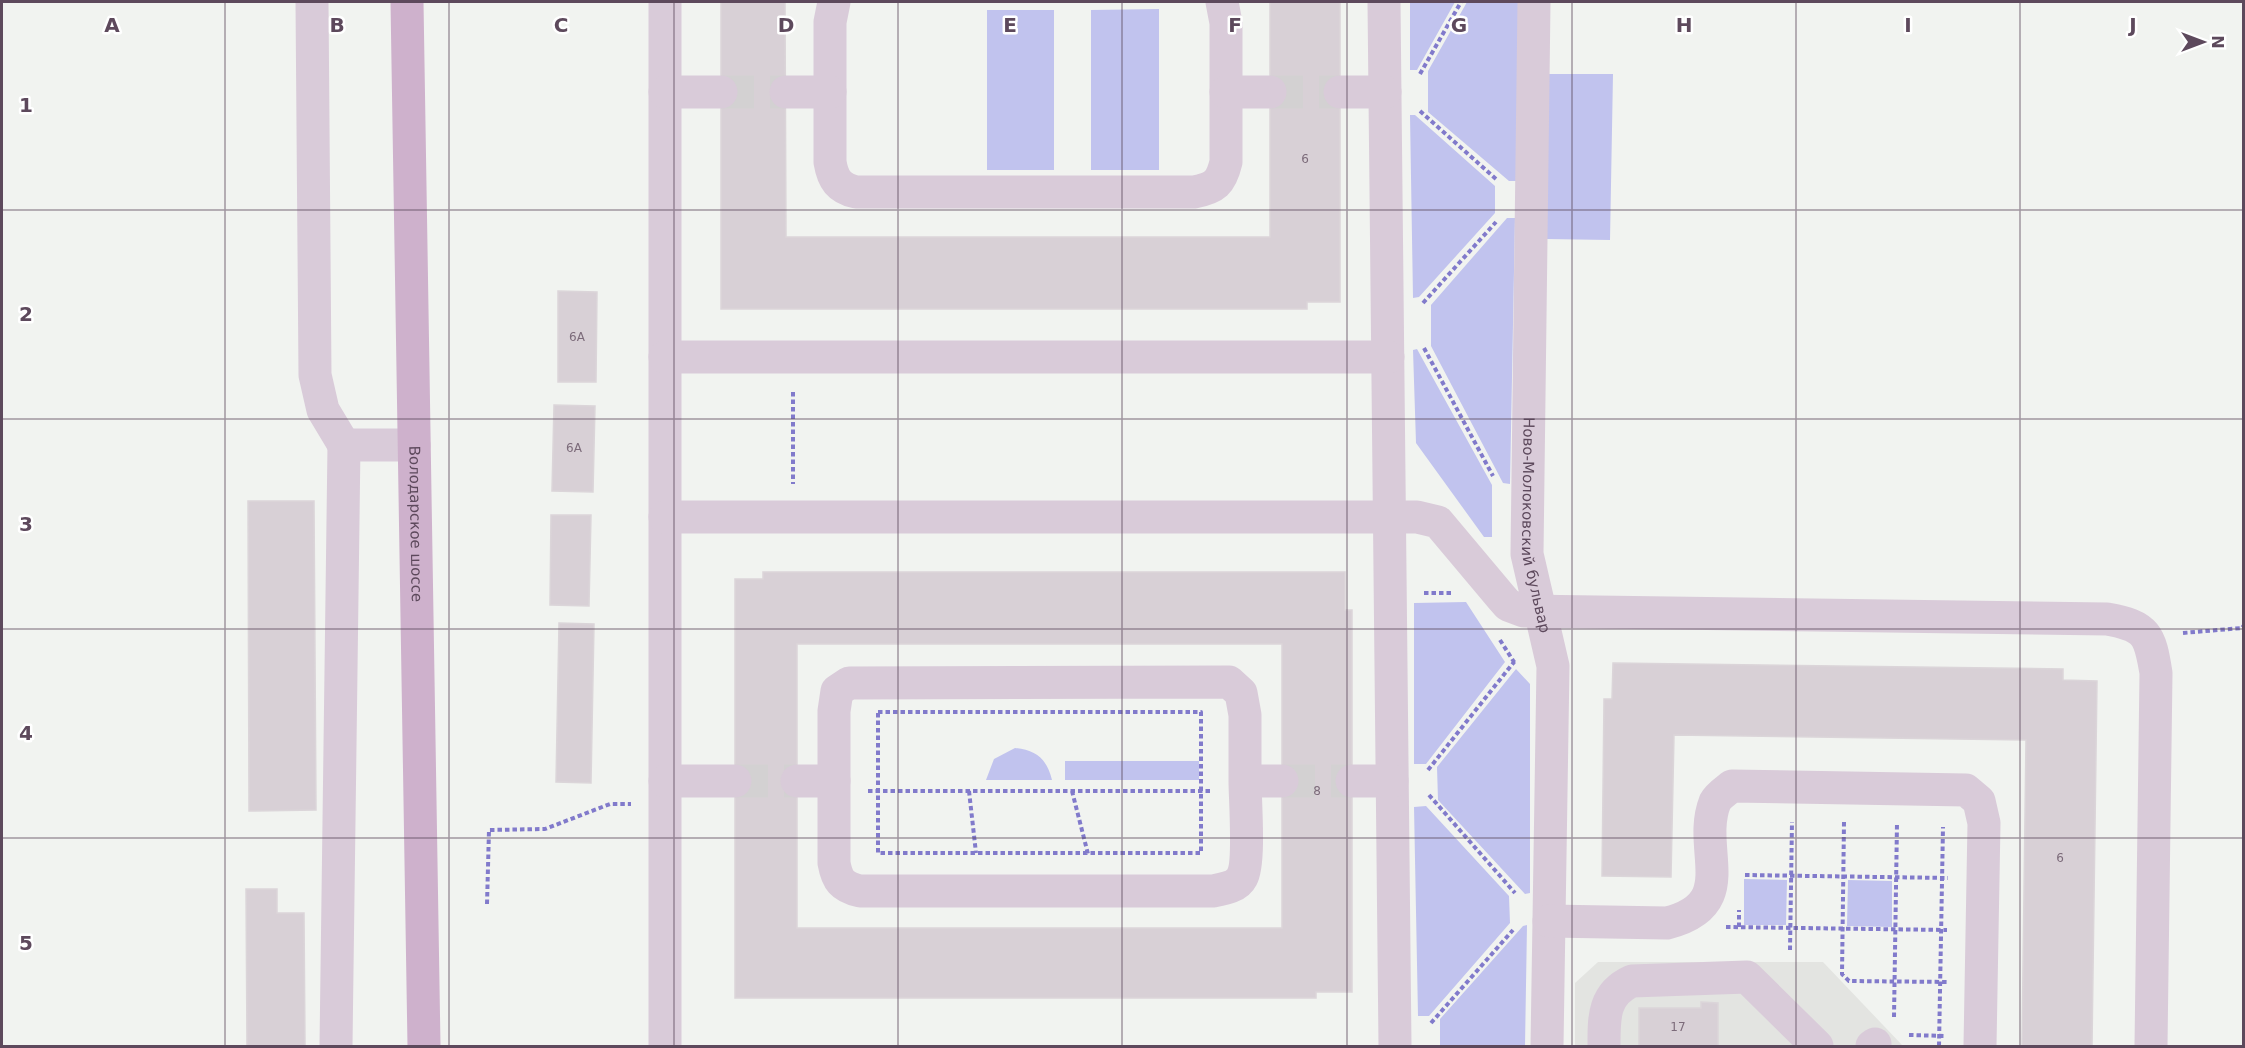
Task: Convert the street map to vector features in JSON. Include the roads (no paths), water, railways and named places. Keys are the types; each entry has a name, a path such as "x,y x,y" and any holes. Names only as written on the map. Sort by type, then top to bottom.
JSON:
{"main road":[{"name":"Володарское шоссе","path":"407,2 423,1047"}],"street":[{"path":"312,2 315,375 323,410 344,445 336,1047"},
{"path":"665,2 665,1047"},
{"path":"834,2 830,22 830,162 832,177 843,189 856,192 1194,192 1212,189 1222,180 1226,162 1226,23 1222,2"},
{"path":"1384,2 1395,1047"},
{"name":"Ново-Молоковский бульвар","path":"1534,2 1527,554 1552,662 1534,922 1547,1047"},
{"path":"665,92 722,92"},
{"path":"786,92 830,92"},
{"path":"1226,92 1270,92"},
{"path":"1340,92 1385,92"},
{"path":"665,357 1388,357"},
{"path":"344,445 414,445"},
{"path":"665,517 1417,517 1438,522 1508,605 1524,611 2108,619 2134,624 2151,644 2156,673 2151,1047"},
{"path":"1194,680 1229,682 1241,693 1245,715 1245,860 1242,876 1230,888 1213,891 860,891 847,888 837,879 834,863 834,786 834,711 837,691 849,682 1194,680"},
{"path":"665,793 735,781"},
{"path":"797,781 834,786"},
{"path":"1245,786 1282,781"},
{"path":"1352,781 1392,781"},
{"path":"1534,922 1667,923 1686,918 1705,903 1712,874 1712,820 1716,800 1732,786 1966,789 1979,801 1984,823 1980,1041"},
{"path":"1604,1047 1608,1001 1623,986 1632,981 1747,977 1816,1047"}],"tunnel":[{"path":"721,92 786,92"},
{"path":"1270,92 1340,92"},
{"path":"735,781 797,781"},
{"path":"1282,781 1352,781"}]}
